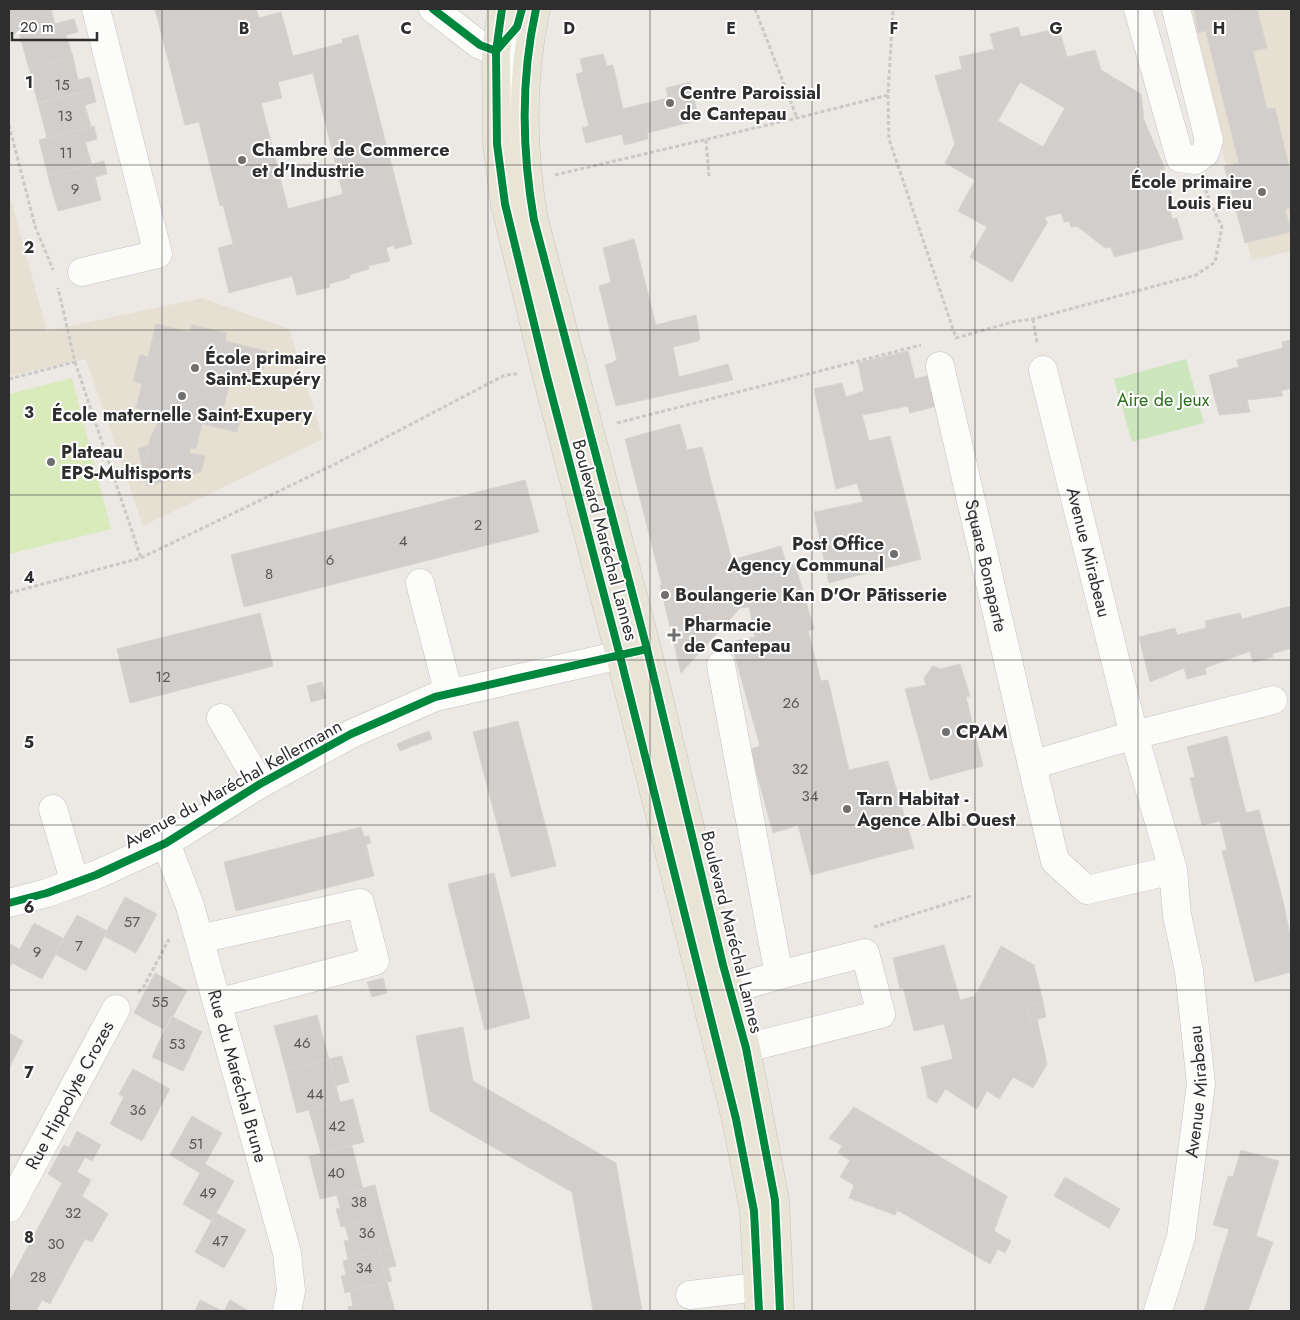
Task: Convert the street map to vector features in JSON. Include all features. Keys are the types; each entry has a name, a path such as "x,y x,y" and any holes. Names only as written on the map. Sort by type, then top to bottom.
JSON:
{"main road":[{"name":"Boulevard Maréchal Lannes","path":"517,12 496,51 497,144 505,204 736,1119 754,1211 758,1299"},
{"name":"Boulevard Maréchal Lannes","path":"529,187 536,230 647,649 729,990 746,1048 775,1200 780,1311"}],"street":[{"path":"69,276 158,254 96,9"},
{"path":"433,9 480,45 496,51"},
{"path":"1138,9 1180,158 1195,160 1205,153 1209,140 1176,9"},
{"path":"517,12 511,64 510,125 529,187"},
{"name":"Square Bonaparte","path":"932,355 1056,861 1087,890 1173,870"},
{"name":"Avenue Mirabeau","path":"1043,370 1134,735"},
{"path":"420,583 448,694"},
{"name":"Avenue du Maréchal Kellermann","path":"9,903 48,894 96,875 166,843 260,784 351,734 435,697 647,649"},
{"path":"721,665 779,975"},
{"path":"1032,765 1134,735 1273,700"},
{"path":"221,718 260,784"},
{"path":"1134,735 1173,870"},
{"path":"53,809 75,883"},
{"name":"Rue du Maréchal Brune","path":"166,843 190,906 200,939 287,1253 290,1291 287,1311"},
{"name":"Avenue Mirabeau","path":"1158,1311 1181,1237 1201,1084 1189,971 1177,915 1173,870"},
{"path":"200,939 360,903 375,961 218,1003"},
{"path":"729,990 865,953 881,1014 746,1048"},
{"name":"Rue Hippolyte Crozes","path":"9,1208 116,1009"},
{"path":"690,1295 758,1299"}],"path":[{"path":"755,9 797,118"},
{"path":"894,9 888,95 889,139 956,338"},
{"path":"529,187 706,140 888,95"},
{"path":"9,125 35,226 53,270"},
{"path":"706,140 709,176"},
{"path":"949,339 1012,322 1032,320 1196,275 1215,262 1222,227 1210,202 1195,160"},
{"path":"69,276 75,362 141,558"},
{"path":"614,424 932,355"},
{"path":"9,379 75,362"},
{"path":"9,593 141,558 335,464 505,375 546,372"},
{"path":"865,953 873,927 971,896"},
{"path":"116,1009 142,988 181,918 190,906"}],"shaded area":[{"name":"École primaire Louis Fieu","path":"1190,9 1291,9 1291,251 1252,260 1218,134"},
{"name":"École primaire Saint-Exupéry","path":"9,193 47,331 202,298 289,329 323,439 143,526 86,359 9,376"}],"green space":[{"name":"Aire de Jeux","path":"1186,359 1204,423 1132,442 1114,379"},
{"name":"Plateau EPS-Multisports","path":"72,378 111,529 9,554 9,394"}],"building":[{"path":"9,9 51,9 55,24 11,35"},
{"name":"Chambre de Commerce et d'Industrie","path":"155,9 256,9 259,18 281,12 293,56 343,43 342,39 358,35 412,244 395,249 394,245 386,248 390,261 368,266 369,269 349,275 350,278 329,284 330,287 297,295 292,276 229,293 218,248 233,244 223,205 220,206 199,122 185,125","holes":["313,73 343,194 288,209 261,103 282,98 278,82"]},
{"path":"1194,9 1239,9 1222,27 1198,33"},
{"name":"École primaire Louis Fieu","path":"1239,9 1257,9 1267,48 1253,51 1267,109 1275,108 1289,167 1291,166 1291,208 1285,209 1291,232 1245,243 1224,166 1239,163 1206,32 1222,27"},
{"path":"74,19 78,32 66,35 73,57 29,68 19,33"},
{"path":"1018,27 1021,37 1059,28 1067,57 1095,50 1101,70 1141,94 1144,120 1165,169 1160,170 1164,186 1169,185 1174,202 1168,203 1172,219 1177,218 1183,239 1114,257 1111,247 1105,248 1077,226 1071,227 1069,221 1064,222 1061,213 1045,217 1047,223 1012,282 970,257 987,227 958,211 975,180 945,163 955,144 935,76 962,69 959,57 994,49 990,34","holes":["1020,82 1065,108 1043,147 1038,144 1034,149 995,126"]},
{"name":"Centre Paroissial de Cantepau","path":"603,54 607,66 613,65 623,109 668,98 666,88 690,82 699,120 647,133 648,139 624,145 622,134 586,143 582,128 589,126 576,74 583,72 580,59"},
{"path":"73,57 78,80 90,77 93,89 38,104 29,68"},
{"path":"93,89 96,102 85,105 91,127 47,138 38,103"},
{"path":"998,121 1038,144 1034,149 995,126"},
{"path":"94,126 97,139 85,142 92,165 48,176 39,140"},
{"path":"104,161 107,174 95,177 101,200 58,211 48,176"},
{"path":"634,239 656,325 696,315 700,339 673,347 679,377 728,364 733,380 616,406 605,365 617,360 599,286 611,282 603,248"},
{"name":"École maternelle Saint-Exupery","path":"156,324 190,332 192,325 227,333 225,341 267,351 259,385 231,378 223,409 242,413 237,432 202,424 196,449 191,448 189,453 205,456 201,472 147,486 145,463 150,438 162,415 136,408 142,384 133,381 140,355 148,357"},
{"path":"1291,340 1291,388 1281,391 1283,396 1247,400 1250,412 1219,415 1209,375 1239,367 1237,360 1283,348 1282,342"},
{"path":"908,351 915,379 930,375 937,406 910,413 908,406 862,415 869,441 890,436 921,559 829,583 814,512 863,502 857,483 836,489 814,389 842,383 846,397 864,391 858,363"},
{"path":"680,424 687,450 702,447 738,583 735,585 740,608 681,673 660,585 662,585 625,439"},
{"path":"149,445 145,463 147,486 138,449"},
{"path":"525,480 539,532 244,607 231,555"},
{"path":"781,546 787,566 795,564 814,629 808,631 821,681 828,680 849,770 888,761 914,848 811,875 798,825 773,833 750,749 760,746 731,642 755,637 749,607 740,608 735,585 738,583 732,560"},
{"path":"1291,606 1291,648 1272,654 1273,657 1253,662 1250,651 1205,668 1206,674 1187,679 1184,668 1150,682 1139,637 1175,628 1177,635 1206,628 1205,621 1240,613 1242,619"},
{"path":"260,613 273,666 130,703 117,649"},
{"name":"CPAM","path":"960,664 970,696 966,697 983,766 930,780 905,689 926,685 924,678 933,666 941,669"},
{"path":"322,682 326,698 311,702 307,686"},
{"path":"518,721 556,866 511,877 473,732"},
{"path":"429,731 432,739 415,745 413,737"},
{"path":"1227,736 1246,813 1259,810 1283,901 1291,940 1291,972 1255,982 1222,851 1227,850 1220,821 1202,825 1190,778 1195,777 1187,747"},
{"path":"413,737 415,745 400,751 397,744"},
{"path":"361,827 364,837 369,836 371,843 366,844 374,876 236,911 224,862"},
{"path":"494,873 530,1018 485,1030 448,884"},
{"path":"125,897 157,914 136,953 104,936"},
{"path":"77,915 107,931 86,971 55,954"},
{"path":"34,923 64,939 42,979 12,963"},
{"path":"9,943 19,949 9,969"},
{"path":"944,945 960,1000 975,996 1001,946 1034,965 1043,1002 1028,1006 1031,1021 1037,1019 1047,1064 1033,1088 1013,1077 999,1099 987,1091 977,1109 945,1089 937,1103 928,1098 921,1067 953,1059 944,1024 914,1031 903,987 900,989 893,958"},
{"path":"155,973 187,991 165,1030 134,1013"},
{"path":"383,978 387,993 372,997 367,982"},
{"path":"1043,1002 1046,1017 1031,1021 1028,1006"},
{"path":"317,1015 329,1059 286,1070 274,1026"},
{"path":"171,1016 202,1032 183,1071 152,1057"},
{"path":"463,1027 473,1081 616,1163 642,1311 593,1311 572,1192 430,1111 416,1036"},
{"path":"9,1033 23,1041 9,1068"},
{"path":"342,1056 349,1082 336,1086 329,1059"},
{"path":"329,1059 340,1102 297,1113 286,1070"},
{"path":"133,1069 170,1089 142,1141 110,1124 124,1097 119,1094"},
{"path":"353,1099 364,1142 321,1153 309,1110"},
{"path":"854,1107 1007,1196 994,1231 1011,1241 1005,1253 998,1249 990,1264 897,1210 895,1215 849,1198 854,1185 840,1177 850,1160 838,1153 842,1146 829,1138"},
{"path":"192,1116 222,1133 200,1173 170,1155"},
{"path":"77,1131 101,1145 92,1161 85,1157 77,1172 91,1180 82,1196 48,1174 64,1145 69,1148"},
{"path":"352,1146 363,1189 320,1199 309,1156"},
{"path":"1241,1150 1279,1161 1256,1236 1273,1242 1248,1311 1204,1311 1229,1229 1213,1225 1228,1176 1233,1177"},
{"path":"205,1164 234,1181 212,1221 183,1204"},
{"path":"1065,1177 1120,1209 1109,1228 1054,1196"},
{"path":"62,1183 101,1209 85,1239 44,1217"},
{"path":"375,1185 383,1217 341,1227 336,1209 340,1208 337,1195"},
{"path":"101,1209 108,1214 92,1242 85,1239"},
{"path":"216,1213 246,1230 224,1268 195,1252"},
{"path":"44,1217 85,1239 67,1272 26,1250"},
{"path":"383,1217 391,1248 348,1259 344,1241 349,1240 345,1226"},
{"path":"391,1248 396,1266 388,1268 392,1281 387,1282 379,1251"},
{"path":"26,1250 67,1272 50,1304 9,1283"},
{"path":"379,1251 387,1282 345,1293 341,1276 346,1275 343,1261"},
{"path":"387,1282 395,1311 349,1311 348,1307 353,1306 350,1291"},
{"path":"9,1283 42,1300 36,1311 9,1311"},
{"path":"200,1300 222,1311 195,1311"},
{"path":"230,1300 249,1311 224,1311"}],"cycle path":[{"path":"433,9 480,45 496,51 517,27 522,9"},
{"path":"502,9 496,51 497,144 505,204 546,373 620,656 736,1119 754,1211 759,1311"},
{"path":"536,9 528,61 525,114 527,167 534,220 647,649 723,965 746,1048 775,1200 780,1311"},
{"path":"9,903 47,893 96,875 166,843 260,784 351,734 435,697 647,649"}],"place":[{"name":"Centre Paroissial de Cantepau","path":"670,103"},
{"name":"Chambre de Commerce et d'Industrie","path":"242,160"},
{"name":"École primaire Louis Fieu","path":"1262,192"},
{"name":"École primaire Saint-Exupéry","path":"195,368"},
{"name":"École maternelle Saint-Exupery","path":"182,396"},
{"name":"Plateau EPS-Multisports","path":"51,462"},
{"name":"Post Office Agency Communal","path":"894,554"},
{"name":"Boulangerie Kan D'Or Pātisserie","path":"665,595"},
{"name":"Pharmacie de Cantepau","path":"674,635"},
{"name":"CPAM","path":"946,732"},
{"name":"Tarn Habitat - Agence Albi Ouest","path":"847,809"}]}
